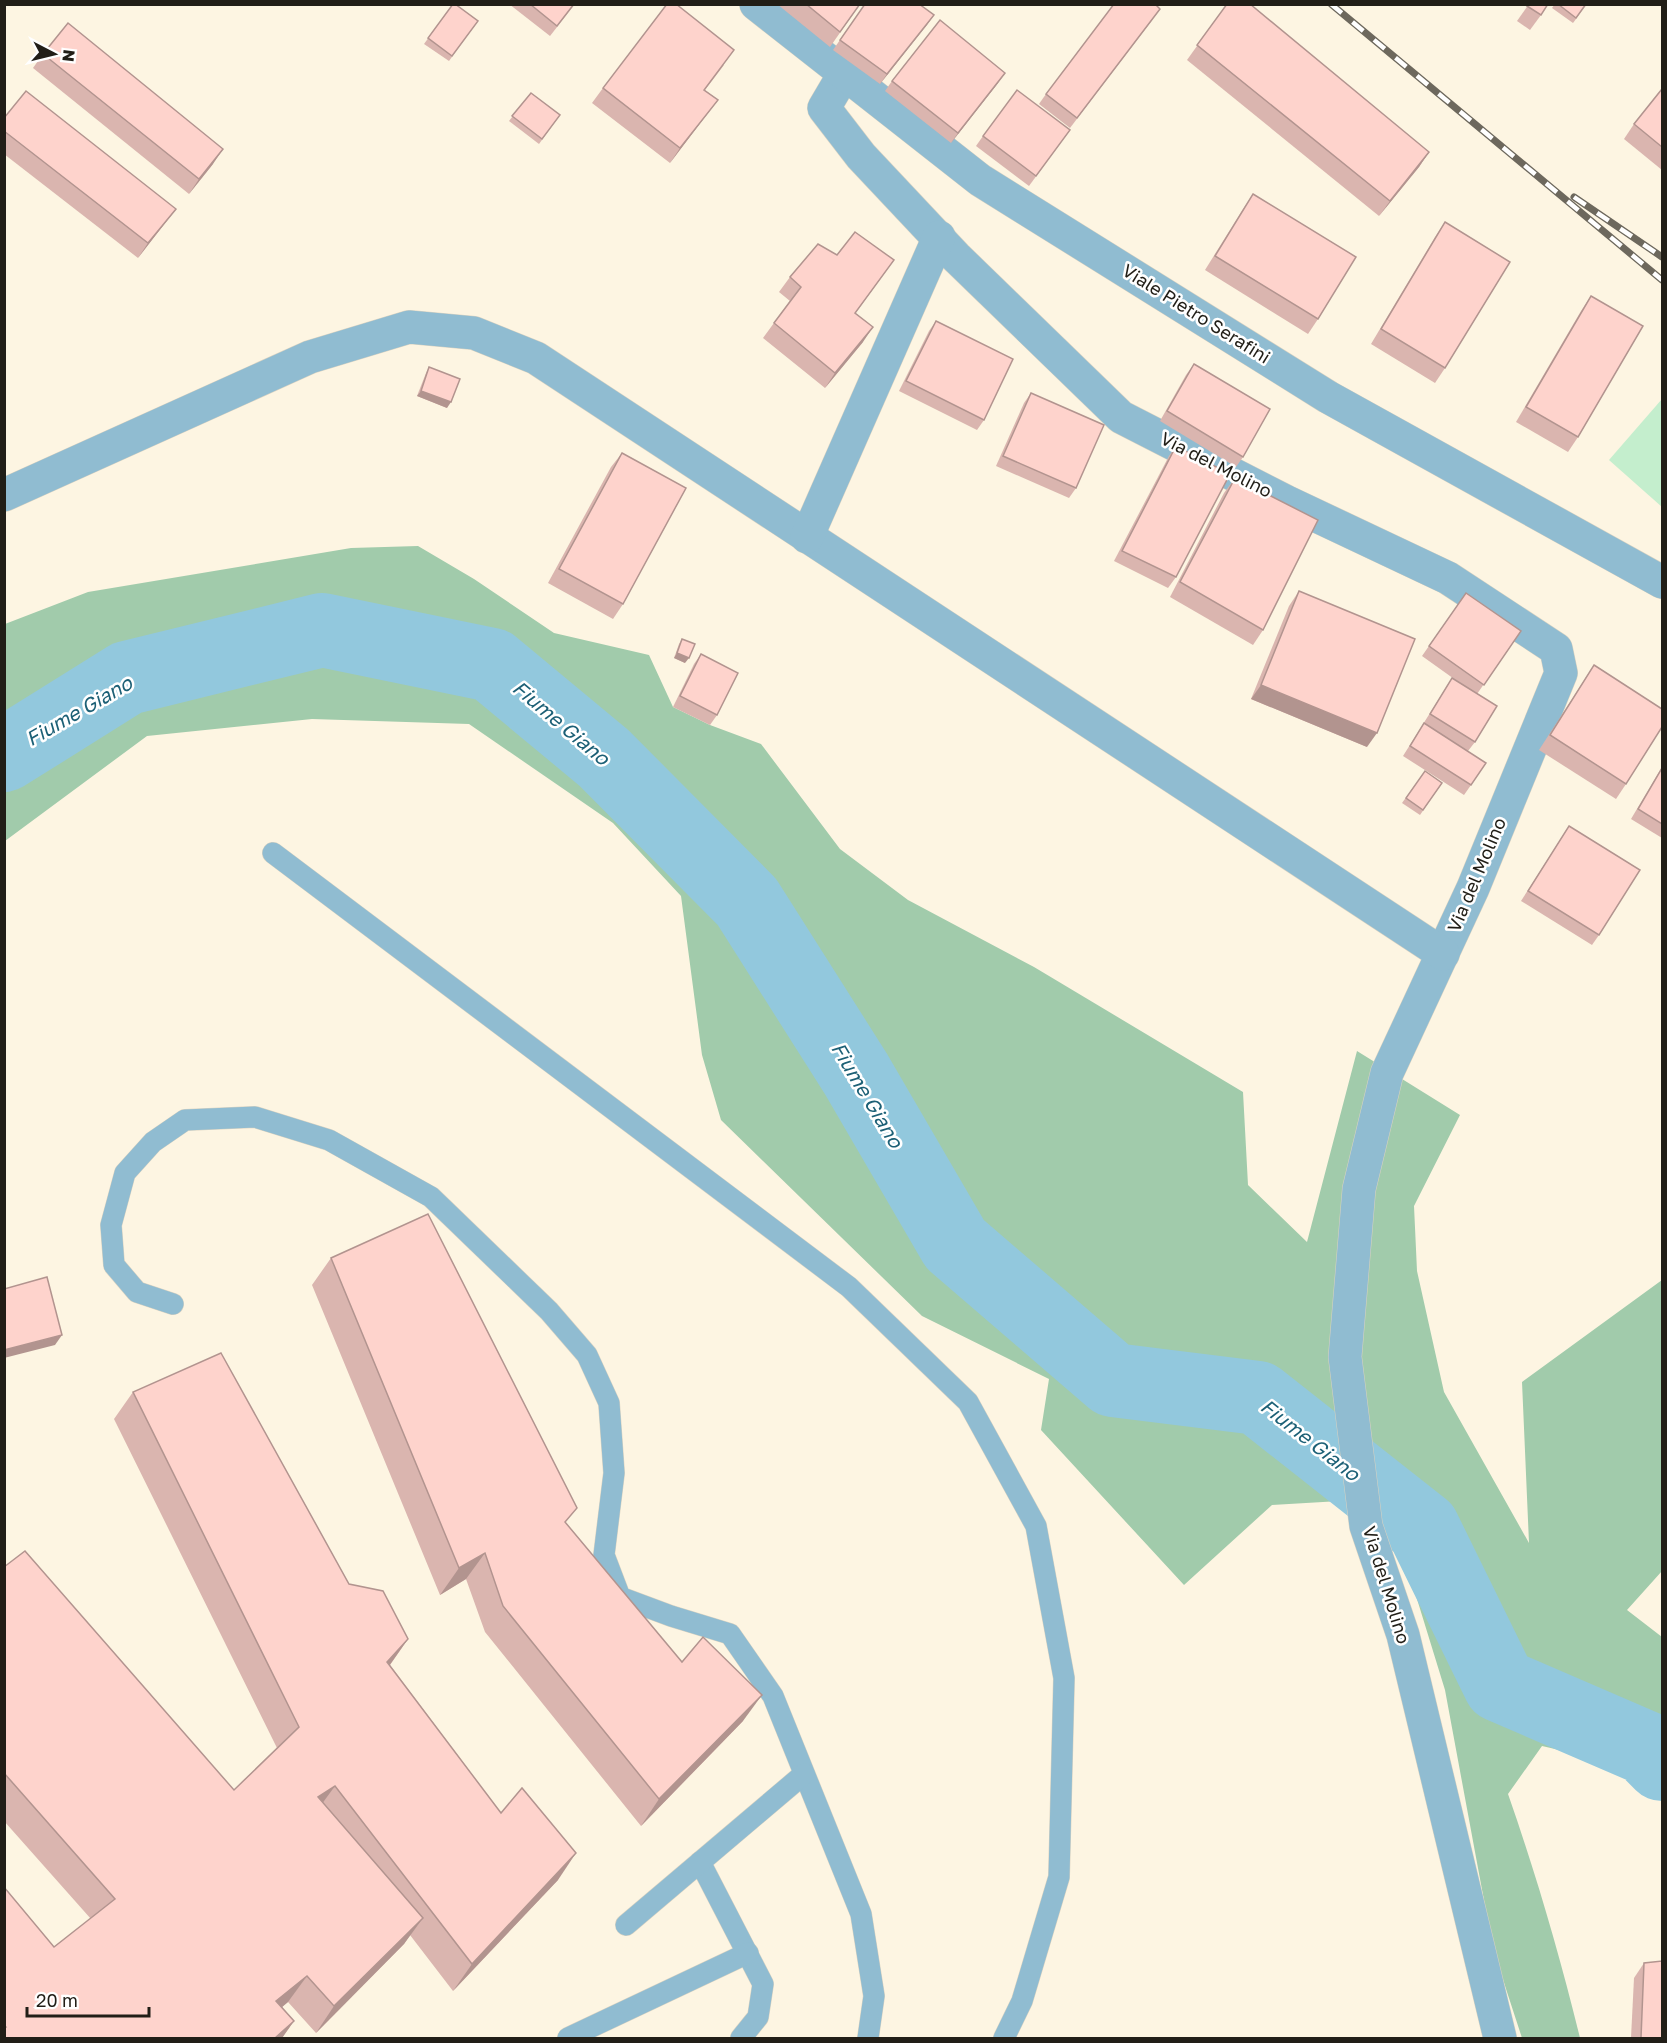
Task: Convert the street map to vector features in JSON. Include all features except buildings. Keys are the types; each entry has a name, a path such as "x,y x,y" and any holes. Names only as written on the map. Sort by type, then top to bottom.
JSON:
{"street":[{"name":"Viale Pietro Serafini","path":"756,4 980,180 1318,391 1662,582"},
{"name":"Via del Molino","path":"844,74 824,108 861,156 956,257 1121,417 1285,501 1448,578 1556,650 1561,674 1473,888 1387,1073 1359,1189 1345,1357 1366,1526 1403,1635 1500,2038"},
{"path":"807,537 939,237"},
{"path":"4,495 310,357 409,327 474,333 536,358 1443,954"}],"lane":[{"path":"273,853 849,1287 968,1402 1036,1526 1065,1678 1059,1877 1022,2001 1004,2038"},
{"path":"173,1304 137,1292 114,1265 111,1225 125,1173 153,1142 185,1120 255,1117 329,1140 430,1197 549,1311 587,1355 609,1403 614,1473 604,1555 620,1597 730,1634 773,1696 861,1914 874,1996 868,2038"},
{"path":"626,1925 804,1774"},
{"path":"700,1862 763,1984 758,2017 741,2038"},
{"path":"568,2038 748,1953"}],"green space":[{"path":"1662,399 1662,507 1609,460"},
{"path":"418,546 474,579 554,633 649,655 673,707 710,725 761,744 840,849 908,900 1034,967 1243,1092 1248,1185 1307,1242 1357,1051 1460,1115 1414,1206 1417,1271 1444,1392 1529,1543 1522,1382 1662,1280 1662,1571 1627,1610 1662,1637 1662,1782 1581,1755 1542,1746 1508,1794 1547,1915 1580,2038 1522,2038 1493,1949 1445,1690 1401,1547 1340,1501 1272,1505 1184,1585 1041,1430 1049,1379 922,1316 721,1120 702,1055 681,896 613,823 469,724 312,719 147,736 5,841 5,624 88,592 351,548"}],"waterway":[{"name":"Fiume Giano","path":"4,755 127,678 322,630 492,665 604,758 747,902 856,1074 955,1244 1113,1380 1258,1398 1423,1528 1500,1685 1646,1748 1662,1764"}],"railway":[{"path":"1331,4 1662,280"},
{"path":"1574,197 1662,257"}]}
